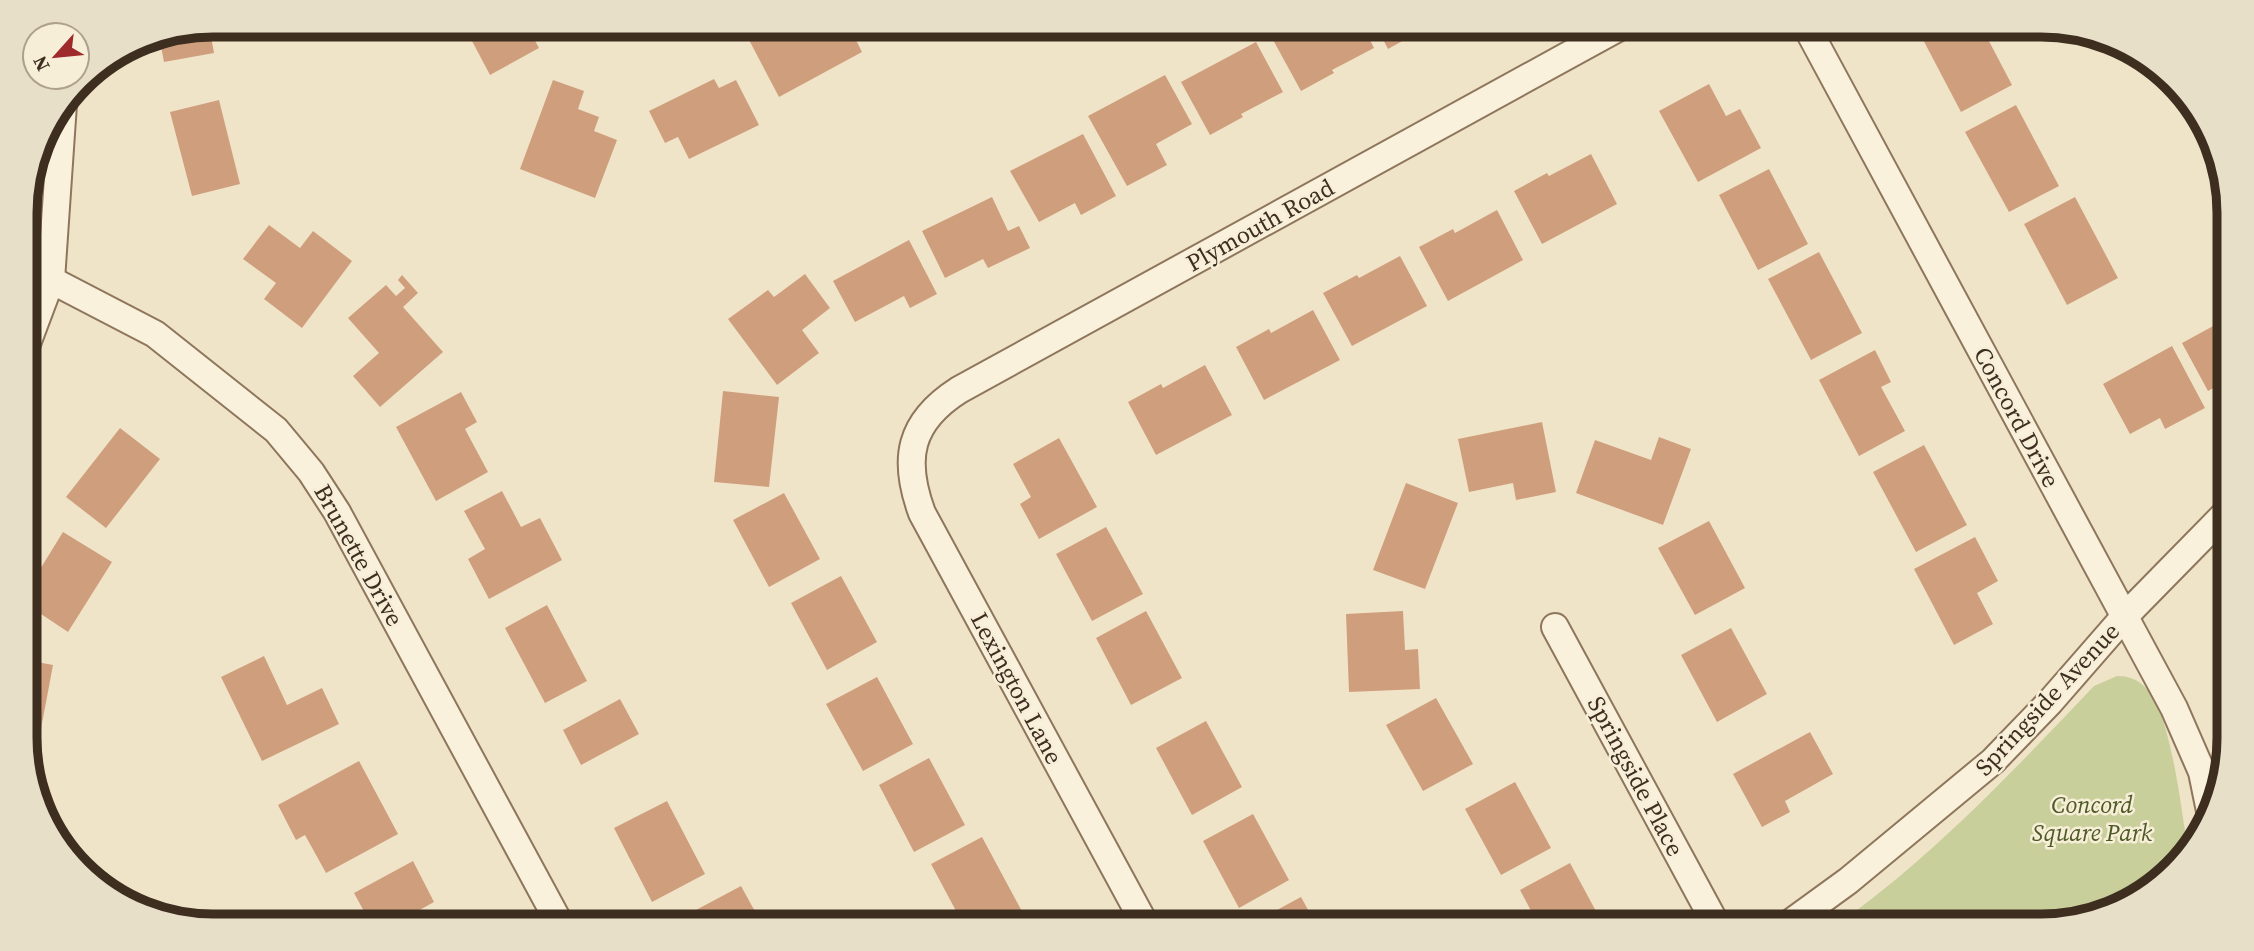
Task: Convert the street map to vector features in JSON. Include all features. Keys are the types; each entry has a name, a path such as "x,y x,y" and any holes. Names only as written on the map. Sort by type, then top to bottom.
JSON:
{"street":[{"name":"Plymouth Road","path":"914,444 938,404 959,390 1601,37"},
{"name":"Concord Drive","path":"1812,37 2174,708 2202,772 2207,797"},
{"path":"37,317 51,280 62,121"},
{"name":"Brunette Drive","path":"51,280 155,334 276,430 312,472 344,524 555,914"},
{"name":"Lexington Lane","path":"914,444 910,463 911,476 922,513 1139,914"},
{"name":"Springside Avenue","path":"1803,914 1848,881 1993,761 2050,702 2125,616 2217,522"},
{"name":"Springside Place","path":"1555,626 1711,914"}],"green space":[{"name":"Concord Square Park","path":"2117,676 2133,679 2146,688 2162,716 2173,758 2186,836 2166,863 2149,878 2119,896 2076,911 2053,914 1852,914 1938,843 2094,686"}],"building":[{"path":"211,37 214,53 164,62 161,45 189,38"},
{"path":"470,37 533,37 539,48 490,75"},
{"path":"854,37 862,52 779,97 748,38"},
{"path":"1368,37 1374,48 1332,70 1334,73 1301,91 1272,38"},
{"path":"1382,37 1410,37 1388,49"},
{"path":"1922,37 1987,37 2012,85 1961,112"},
{"path":"1256,42 1283,92 1241,114 1243,117 1210,135 1181,82"},
{"path":"1165,75 1192,124 1156,144 1167,165 1127,186 1088,116"},
{"path":"714,79 719,88 736,80 759,125 689,159 678,137 665,143 649,111"},
{"path":"553,80 584,91 578,109 599,117 594,131 617,140 595,198 520,169"},
{"path":"1709,84 1726,116 1740,109 1761,148 1698,182 1659,111"},
{"path":"219,100 240,184 192,196 170,112"},
{"path":"2016,105 2059,186 2009,212 1965,132"},
{"path":"1083,134 1116,196 1081,215 1075,203 1039,222 1010,171"},
{"path":"1591,154 1617,204 1542,244 1514,191"},
{"path":"1769,169 1808,244 1758,270 1719,195"},
{"path":"992,197 1008,231 1019,226 1030,248 988,268 983,259 945,278 922,231"},
{"path":"2075,197 2118,278 2067,305 2024,224"},
{"path":"1497,210 1523,260 1448,301 1419,247 1453,229 1455,233"},
{"path":"269,225 300,248 313,231 352,261 302,328 264,299 276,283 243,259"},
{"path":"909,240 937,294 910,308 904,296 855,322 833,281"},
{"path":"1819,252 1862,333 1811,360 1768,279"},
{"path":"1400,256 1427,306 1352,346 1323,293"},
{"path":"805,274 830,308 802,330 819,353 777,385 728,319 768,290 774,297"},
{"path":"402,275 418,293 403,307 443,352 380,407 353,376 379,353 348,318 386,285 396,296 405,288 398,280"},
{"path":"1313,310 1340,360 1264,400 1236,347 1269,329 1271,333"},
{"path":"2217,324 2217,386 2208,391 2182,343"},
{"path":"2172,346 2205,408 2165,429 2160,418 2130,434 2103,384"},
{"path":"1875,350 1891,382 1881,387 1905,431 1859,456 1819,380"},
{"path":"1205,365 1232,415 1156,455 1128,402 1161,384 1163,388"},
{"path":"723,391 779,397 769,487 714,482"},
{"path":"461,392 477,422 465,429 488,472 436,501 396,427"},
{"path":"1542,422 1556,492 1516,500 1513,483 1469,492 1458,439"},
{"path":"120,428 160,459 106,528 66,497"},
{"path":"1659,437 1691,449 1663,525 1576,493 1595,440 1651,460"},
{"path":"1059,438 1097,507 1039,539 1020,504 1031,497 1013,464"},
{"path":"1924,445 1967,525 1916,552 1873,472"},
{"path":"1406,483 1458,503 1425,589 1373,570"},
{"path":"502,491 521,527 540,518 562,560 489,599 468,559 485,549 464,511"},
{"path":"784,493 820,559 769,587 733,520"},
{"path":"1709,521 1745,588 1695,615 1658,548"},
{"path":"1106,527 1143,594 1092,621 1056,554"},
{"path":"63,532 112,562 68,632 37,611 37,574"},
{"path":"1975,537 1998,581 1977,593 1993,624 1954,645 1914,569"},
{"path":"841,576 877,642 827,670 791,603"},
{"path":"547,605 587,681 545,703 505,628"},
{"path":"1146,611 1182,678 1131,705 1096,638"},
{"path":"1403,611 1405,650 1418,649 1420,689 1349,692 1346,614"},
{"path":"1731,628 1767,694 1717,722 1681,655"},
{"path":"264,656 287,705 322,688 339,724 262,761 221,677"},
{"path":"37,662 53,665 37,748"},
{"path":"877,677 913,744 863,771 826,704"},
{"path":"1436,698 1473,764 1423,791 1386,725"},
{"path":"620,699 639,734 581,765 563,730"},
{"path":"1206,721 1242,787 1192,815 1156,748"},
{"path":"1810,732 1833,774 1785,801 1790,812 1762,827 1733,774"},
{"path":"929,758 965,825 914,852 879,785"},
{"path":"359,761 398,834 326,873 305,835 296,840 278,805"},
{"path":"47,782 66,835 50,806 43,783"},
{"path":"1515,782 1551,848 1501,875 1465,809"},
{"path":"667,801 705,874 652,902 614,828"},
{"path":"1253,814 1289,880 1239,908 1203,841"},
{"path":"982,837 1023,914 958,914 931,864"},
{"path":"413,861 434,902 416,912 417,914 365,914 354,893"},
{"path":"1570,863 1598,914 1533,914 1520,890"},
{"path":"741,886 756,914 688,914"},
{"path":"1301,897 1310,914 1269,914"}]}
